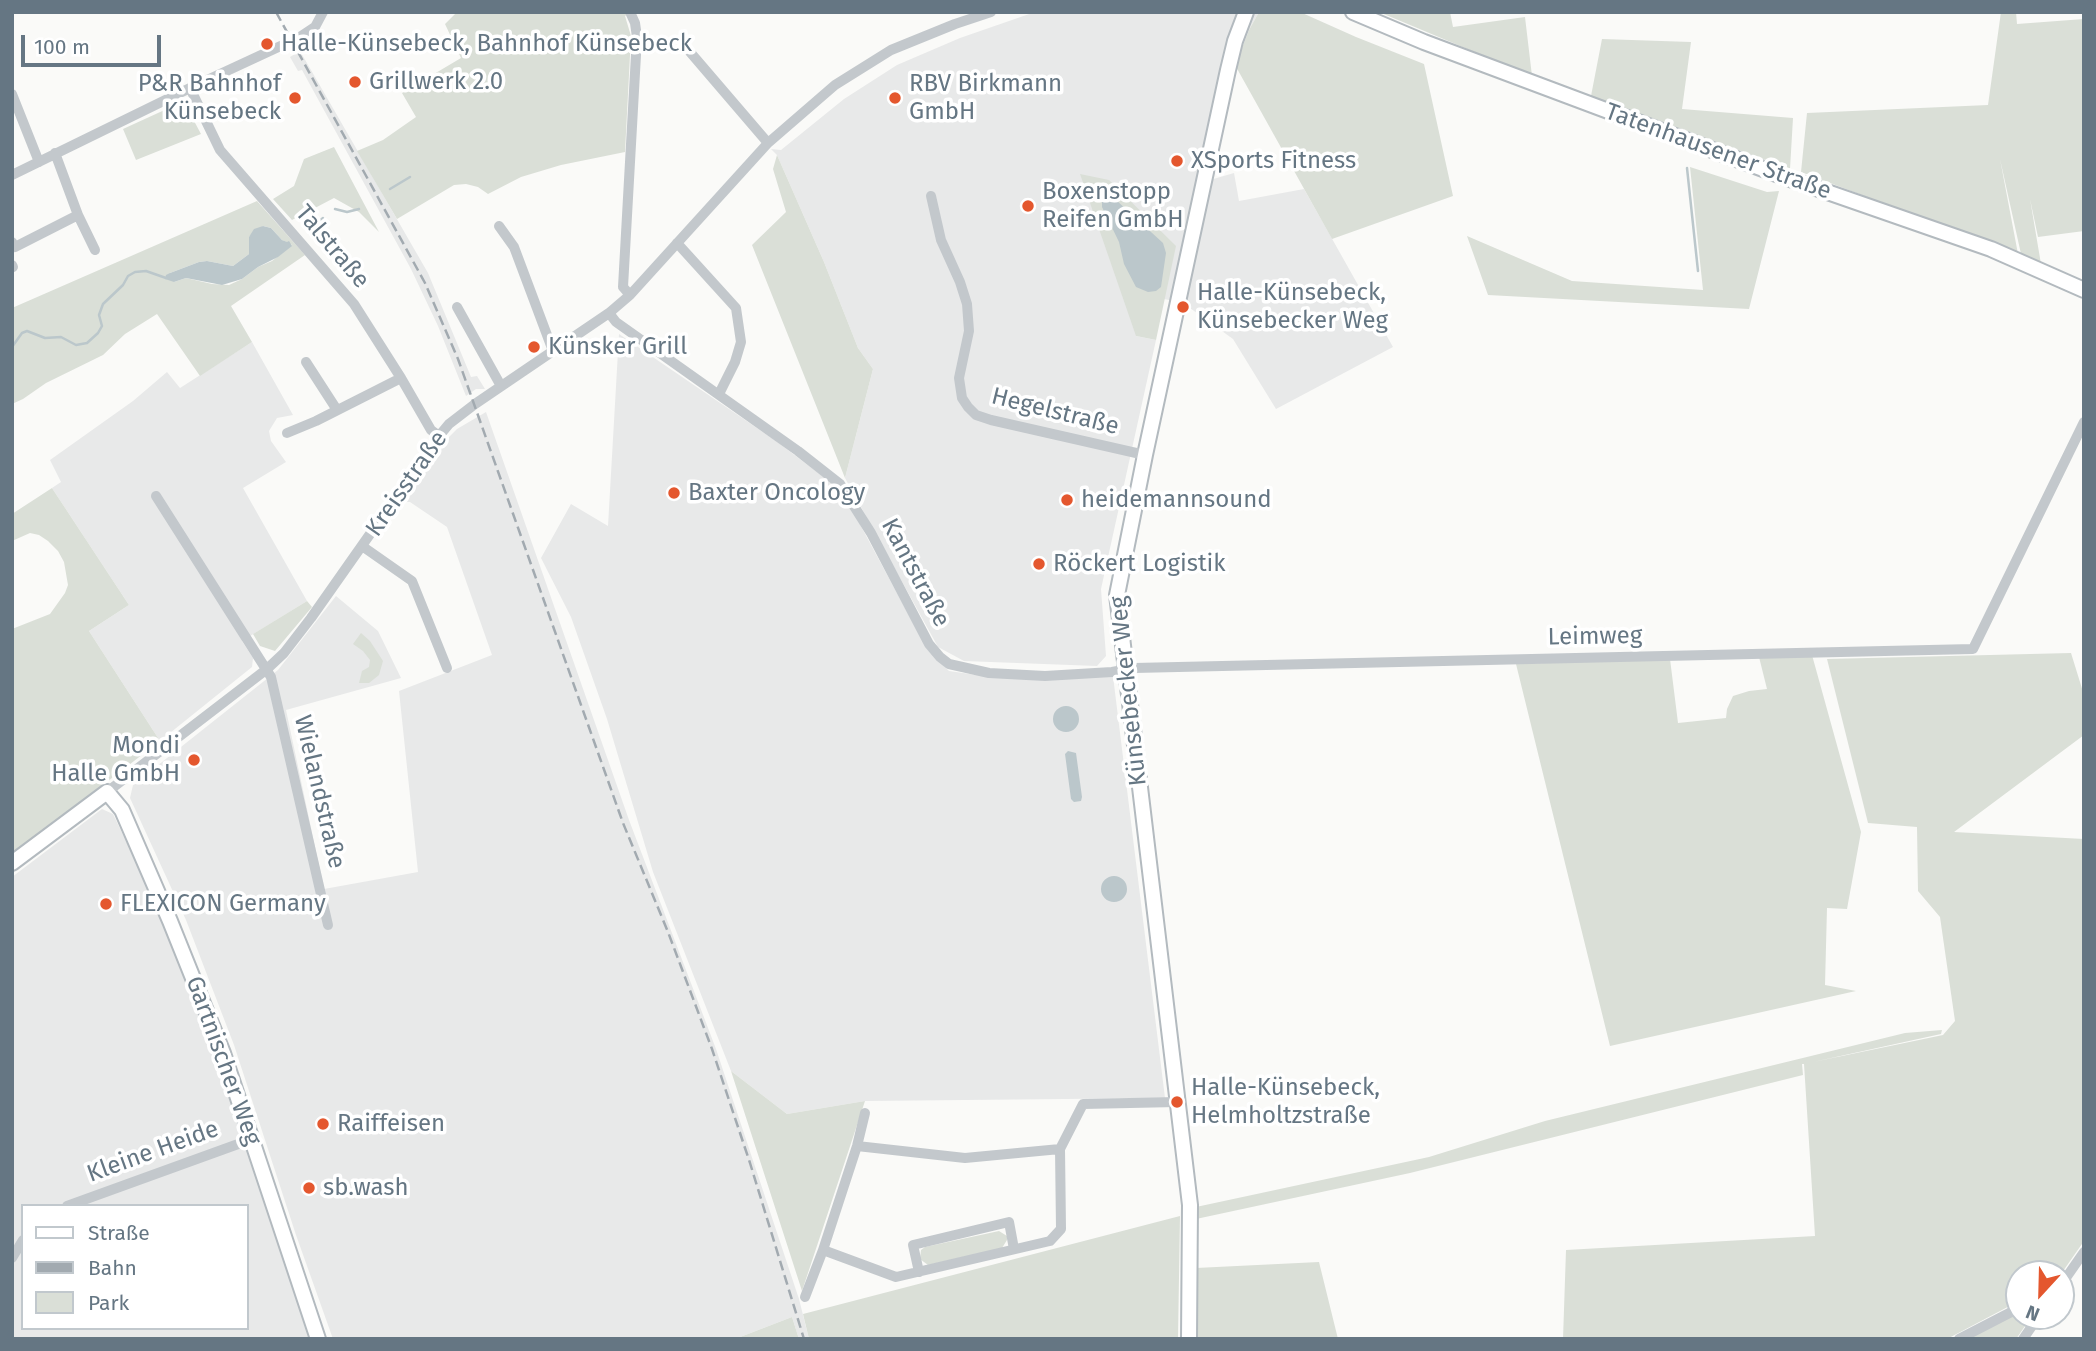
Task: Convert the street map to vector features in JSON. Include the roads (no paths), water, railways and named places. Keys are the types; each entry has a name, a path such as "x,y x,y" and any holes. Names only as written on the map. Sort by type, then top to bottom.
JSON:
{"street":[{"path":"12,175 291,42 316,27 323,12"},
{"path":"630,295 623,287 637,37 631,12"},
{"name":"Kreisstraße","path":"12,863 267,669 284,653 449,424 609,313 630,295 768,143 835,85 891,50 991,12"},
{"name":"Künsebecker Weg","path":"1189,1339 1190,1205 1117,595 1227,70 1246,12"},
{"name":"Tatenhausener Straße","path":"1353,12 1424,42 1692,143 1991,249 2084,290"},
{"path":"690,52 768,143"},
{"name":"Talstraße","path":"190,88 220,150 354,304 431,430 439,436"},
{"path":"12,94 39,162"},
{"path":"55,153 78,215 95,250"},
{"name":"Hegelstraße","path":"930,196 941,240 967,304 969,331 959,378 962,398 968,407 976,415 991,420 1145,455"},
{"path":"13,247 78,215"},
{"path":"499,226 514,247 553,351"},
{"path":"677,243 736,309 741,342 735,362 719,394"},
{"path":"457,307 501,386"},
{"name":"Kantstraße","path":"609,313 616,322 840,484 871,533 929,644 949,664 989,673 1045,676 1125,669"},
{"path":"306,362 337,410"},
{"path":"287,433 401,378"},
{"name":"Leimweg","path":"1125,669 1973,649 2084,422"},
{"name":"Wielandstraße","path":"156,496 271,677 328,925"},
{"path":"362,546 412,581 447,668"},
{"name":"Gartnischer Weg","path":"107,792 121,810 170,921 223,1054 318,1339"},
{"path":"823,1250 895,1277 1050,1241 1061,1229 1060,1149 1083,1104 1177,1102"},
{"path":"805,1297 857,1146 865,1113"},
{"name":"Kleine Heide","path":"73,1204 252,1139"},
{"path":"857,1146 965,1158 1060,1149"},
{"path":"919,1272 913,1245 925,1242 1009,1222 1014,1249"},
{"path":"1959,1339 2005,1315"}],"waterway":[{"path":"1687,168 1698,271"},
{"path":"390,189 410,177"},
{"path":"335,209 347,212 359,209"},
{"path":"309,230 323,218"},
{"path":"12,347 22,333 27,331 45,338 61,337 76,345 87,343 102,326 99,315 103,304 123,285 128,276 146,271 166,278"}],"railway":[{"path":"276,12 425,283 458,359 623,823 712,1049 804,1339"}],"place":[{"name":"Halle-Künsebeck, Bahnhof Künsebeck","path":"267,44"},
{"name":"Grillwerk 2.0","path":"355,82"},
{"name":"P&R Bahnhof Künsebeck","path":"295,98"},
{"name":"RBV Birkmann GmbH","path":"895,98"},
{"name":"XSports Fitness","path":"1177,161"},
{"name":"Boxenstopp Reifen GmbH","path":"1028,206"},
{"name":"Halle-Künsebeck, Künsebecker Weg","path":"1183,307"},
{"name":"Künsker Grill","path":"534,347"},
{"name":"Baxter Oncology","path":"674,493"},
{"name":"heidemannsound","path":"1067,500"},
{"name":"Röckert Logistik","path":"1039,564"},
{"name":"Mondi Halle GmbH","path":"194,760"},
{"name":"FLEXICON Germany","path":"106,904"},
{"name":"Halle-Künsebeck, Helmholtzstraße","path":"1177,1102"},
{"name":"Raiffeisen","path":"323,1124"},
{"name":"sb.wash","path":"309,1188"}]}
